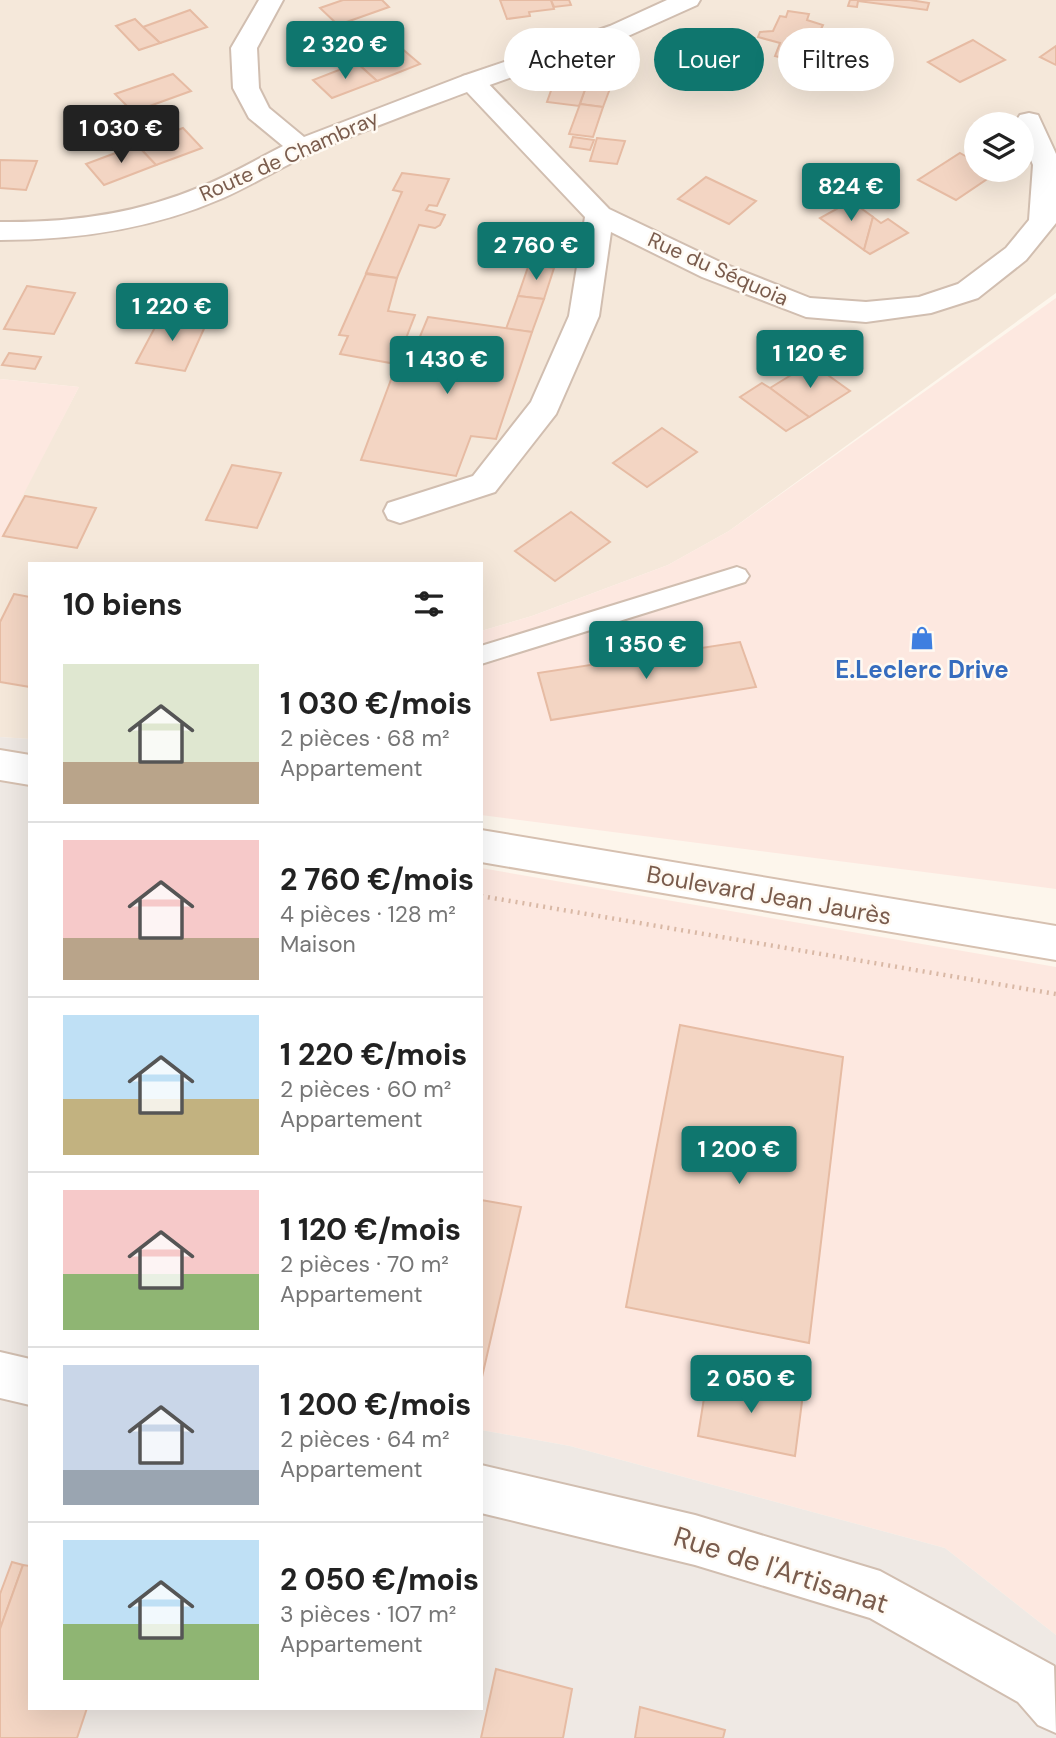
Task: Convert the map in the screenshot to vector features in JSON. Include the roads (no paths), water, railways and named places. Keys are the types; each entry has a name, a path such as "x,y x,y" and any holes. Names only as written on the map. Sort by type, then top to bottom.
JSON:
{"street":[{"path":"271,0 244,48 246,88 258,112 301,148"},
{"name":"Route de Chambray","path":"0,231 52,233 122,223 200,198 301,148 388,111 619,31 688,0"},
{"name":"Rue du Séquoia","path":"472,82 598,215 712,270 806,307 866,312 921,306 968,291 1016,254 1043,221 1047,165 1034,133"},
{"path":"400,511 484,484 545,406 583,316 598,215"},
{"path":"0,765 28,770"},
{"name":"Boulevard Jean Jaurès","path":"483,846 1056,943"},
{"path":"0,1375 28,1382"},
{"name":"Rue de l'Artisanat","path":"483,1489 695,1540 880,1596 1036,1685 1056,1707"}],"lane":[{"path":"483,654 737,576"}],"place":[{"name":"E.Leclerc Drive","path":"922,638"}]}
